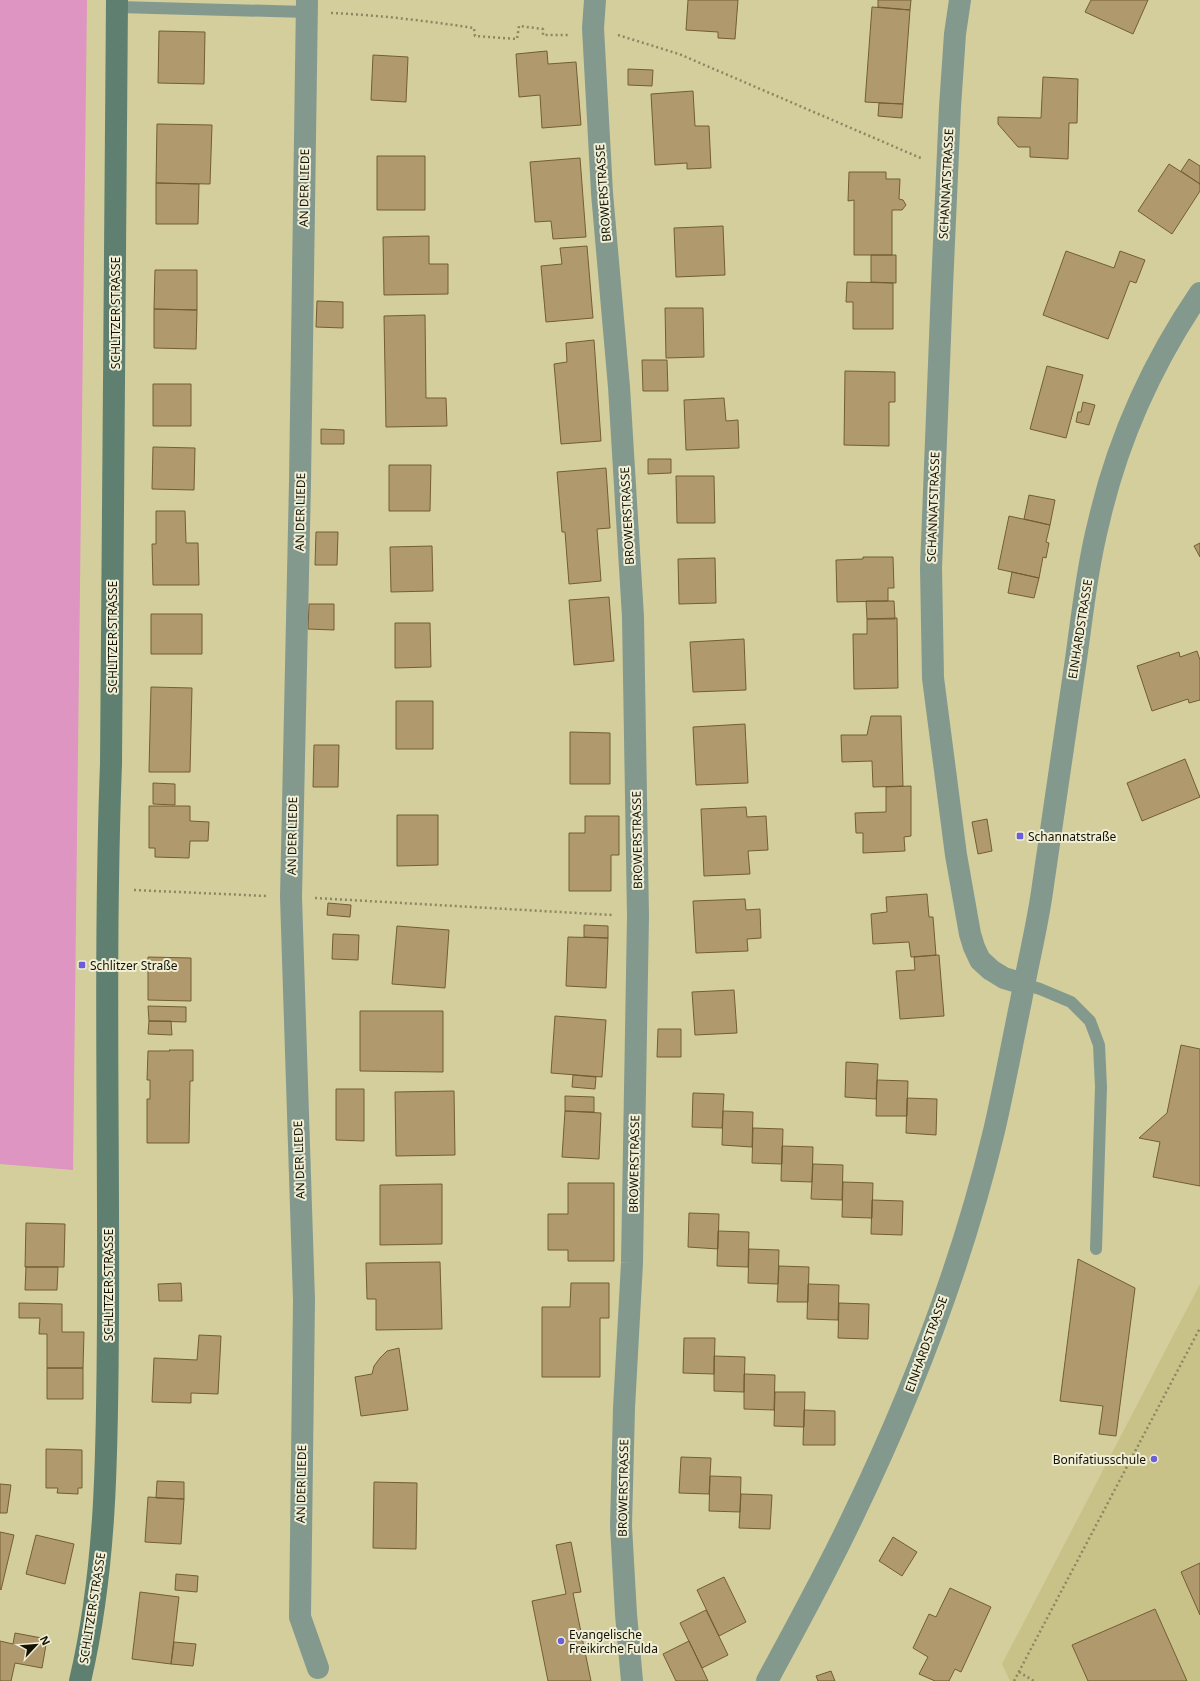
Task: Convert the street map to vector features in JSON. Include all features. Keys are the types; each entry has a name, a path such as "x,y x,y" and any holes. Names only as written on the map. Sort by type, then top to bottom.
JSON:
{"main road":[{"name":"SCHLITZER STRASSE","path":"80,1681 94,1608 102,1541 107,1473 107,889 111,756 117,3"}],"street":[{"name":"BROWERSTRASSE","path":"595,0 593,28 602,193 619,387 633,617 638,916 632,1263 624,1408 621,1526 626,1614 632,1681"},
{"name":"SCHANNATSTRASSE","path":"960,0 955,34 947,170 931,568 933,678 956,855 970,934 974,948 980,960 991,970 1004,978 1024,984"},
{"name":"AN DER LIEDE","path":"307,6 300,482 290,897 304,1300 300,1617 318,1668"},
{"name":"EINHARDSTRASSE","path":"767,1681 851,1520 894,1427 922,1358 954,1266 994,1130 1038,920 1052,814 1090,563 1099,521 1110,479 1142,394 1163,353 1200,293"}],"lane":[{"path":"117,3 307,6"},
{"path":"1024,984 1071,1002 1090,1021 1099,1045 1101,1087 1096,1249"}],"path":[{"path":"351,14 467,26 474,28 475,36 517,39 519,26 543,29 544,34 550,35 577,35 593,28 679,54 947,170"},
{"path":"107,889 290,897 638,916"},
{"path":"1014,1681 1200,1328"},
{"path":"1019,1672 1034,1681"}],"shaded area":[{"path":"0,0 87,0 73,1170 0,1164"},
{"name":"Bonifatiusschule","path":"1200,1284 1200,1681 1010,1681 1002,1664"}],"building":[{"path":"688,0 738,0 735,39 718,38 718,32 686,30"},
{"path":"878,0 911,0 910,10 878,7"},
{"path":"1091,0 1148,0 1133,34 1085,12"},
{"path":"872,7 910,10 903,104 865,102"},
{"path":"159,31 205,32 204,84 158,83"},
{"path":"547,51 548,64 576,62 581,125 542,128 540,95 519,97 516,54"},
{"path":"373,55 408,57 406,102 371,100"},
{"path":"628,69 653,70 652,86 628,85"},
{"path":"1043,77 1078,79 1077,123 1069,123 1068,159 1030,157 1030,147 1018,147 998,124 998,117 1041,118"},
{"path":"693,91 695,126 709,126 711,168 687,169 687,163 655,165 651,94"},
{"path":"879,103 903,104 902,118 878,116"},
{"path":"157,124 212,125 210,184 156,183"},
{"path":"377,156 425,156 425,210 377,210"},
{"path":"580,158 586,237 553,239 551,221 535,222 530,162"},
{"path":"1189,159 1200,166 1200,184 1181,171"},
{"path":"1169,164 1200,184 1200,191 1172,234 1138,211"},
{"path":"849,172 886,172 886,179 900,179 899,199 903,200 906,205 902,210 892,210 892,255 854,255 854,200 848,201"},
{"path":"156,183 199,184 198,224 156,224"},
{"path":"723,226 725,275 676,277 674,228"},
{"path":"429,236 429,264 448,264 448,294 384,295 383,237"},
{"path":"587,246 593,318 546,322 541,266 562,264 560,248"},
{"path":"1066,251 1114,268 1120,251 1145,260 1136,283 1130,281 1108,339 1043,315"},
{"path":"871,255 896,255 896,283 871,282"},
{"path":"155,270 197,270 197,310 154,309"},
{"path":"847,282 893,283 893,329 853,329 853,302 846,302"},
{"path":"317,301 343,302 343,328 316,327"},
{"path":"665,308 703,308 704,357 666,358"},
{"path":"154,309 197,310 196,349 154,348"},
{"path":"425,315 426,398 446,398 447,426 386,427 384,316"},
{"path":"594,340 601,441 561,444 554,364 567,362 566,343"},
{"path":"642,360 667,360 668,391 643,391"},
{"path":"1047,366 1083,375 1066,438 1030,429"},
{"path":"845,371 895,372 895,402 889,402 889,446 844,445"},
{"path":"153,384 191,384 191,426 153,426"},
{"path":"724,398 726,421 738,420 739,448 686,450 684,400"},
{"path":"1083,402 1095,405 1089,425 1076,422 1078,412 1081,412"},
{"path":"321,429 344,430 344,444 321,444"},
{"path":"153,447 195,448 194,490 152,489"},
{"path":"648,459 671,459 671,473 648,474"},
{"path":"389,465 431,465 430,511 389,511"},
{"path":"606,468 610,528 597,529 601,581 569,584 565,532 562,532 557,472"},
{"path":"676,476 714,476 715,523 677,523"},
{"path":"1029,495 1055,500 1050,525 1024,519"},
{"path":"156,511 185,511 186,543 198,543 199,585 153,585 152,544 156,544"},
{"path":"1009,516 1050,525 1046,542 1049,543 1046,558 1043,557 1039,578 998,569"},
{"path":"316,532 338,532 337,565 315,565"},
{"path":"1200,543 1200,557 1194,546"},
{"path":"432,546 433,591 391,592 390,547"},
{"path":"863,557 893,557 894,588 888,588 888,601 837,602 836,560 863,559"},
{"path":"715,558 716,603 679,604 678,559"},
{"path":"1012,572 1039,578 1034,598 1008,593"},
{"path":"609,597 614,661 574,665 569,600"},
{"path":"866,601 894,601 895,619 867,619"},
{"path":"309,604 334,604 334,630 308,629"},
{"path":"151,614 202,614 202,654 151,654"},
{"path":"897,618 898,688 854,689 853,634 867,634 867,619"},
{"path":"395,623 430,623 431,667 395,668"},
{"path":"744,639 746,690 693,692 690,642"},
{"path":"1197,651 1200,660 1200,700 1189,703 1188,699 1152,711 1137,666 1179,652 1180,657"},
{"path":"151,687 192,688 190,772 149,772"},
{"path":"396,701 433,701 433,749 396,749"},
{"path":"871,716 901,716 903,786 873,787 872,761 842,762 841,735 867,735"},
{"path":"745,724 748,783 696,785 693,727"},
{"path":"570,732 610,733 610,784 570,784"},
{"path":"314,745 339,745 338,787 313,787"},
{"path":"1185,759 1200,797 1142,821 1127,783"},
{"path":"153,783 175,784 175,805 153,804"},
{"path":"911,786 911,836 904,837 905,851 863,853 863,833 856,833 855,813 886,812 886,787"},
{"path":"149,806 190,806 190,821 209,822 208,841 190,841 189,858 155,857 155,848 149,848"},
{"path":"746,807 747,817 766,816 768,850 748,851 750,874 704,876 701,809"},
{"path":"397,815 438,815 438,865 397,866"},
{"path":"585,816 619,816 619,855 611,855 611,891 569,891 569,833 585,833"},
{"path":"987,819 992,851 978,854 972,822"},
{"path":"927,894 929,917 933,917 936,955 911,957 909,942 873,944 871,914 887,912 886,897"},
{"path":"745,899 746,910 760,909 761,938 747,939 748,951 696,953 693,901"},
{"path":"328,903 351,905 350,917 327,915"},
{"path":"584,925 608,926 608,938 584,937"},
{"path":"397,926 449,930 445,988 392,984"},
{"path":"333,934 359,935 358,960 332,959"},
{"path":"568,937 608,938 606,988 566,986"},
{"path":"939,955 944,1016 900,1019 896,971 915,970 914,957"},
{"path":"148,957 191,958 191,1001 148,1000"},
{"path":"734,990 737,1033 695,1035 692,992"},
{"path":"148,1006 186,1007 186,1022 149,1021"},
{"path":"360,1011 443,1011 443,1072 360,1071"},
{"path":"555,1016 606,1020 602,1077 551,1073"},
{"path":"149,1021 171,1021 172,1035 148,1034"},
{"path":"658,1029 681,1029 681,1057 657,1057"},
{"path":"1181,1045 1200,1049 1200,1186 1153,1177 1160,1142 1139,1138 1167,1113"},
{"path":"169,1050 193,1050 193,1081 190,1081 189,1143 147,1143 147,1099 150,1099 150,1080 147,1080 148,1051 170,1051"},
{"path":"846,1062 878,1064 876,1099 845,1097"},
{"path":"573,1075 596,1077 595,1089 572,1087"},
{"path":"877,1080 908,1081 907,1116 876,1116"},
{"path":"336,1089 364,1089 364,1141 336,1140"},
{"path":"454,1091 455,1155 396,1156 395,1092"},
{"path":"693,1093 724,1094 722,1128 692,1127"},
{"path":"565,1096 594,1097 594,1112 565,1111"},
{"path":"907,1098 937,1099 936,1135 906,1133"},
{"path":"565,1111 601,1113 599,1159 562,1157"},
{"path":"723,1111 753,1112 752,1147 722,1145"},
{"path":"753,1128 783,1129 782,1164 752,1163"},
{"path":"782,1146 813,1147 812,1182 781,1181"},
{"path":"813,1164 843,1165 842,1200 811,1199"},
{"path":"843,1182 873,1183 872,1218 842,1217"},
{"path":"568,1183 614,1183 614,1261 568,1261 568,1250 548,1250 548,1214 568,1214"},
{"path":"442,1184 442,1244 380,1245 380,1185"},
{"path":"872,1200 903,1201 902,1235 871,1234"},
{"path":"689,1213 719,1214 718,1249 688,1247"},
{"path":"26,1223 65,1224 64,1267 25,1267"},
{"path":"718,1231 749,1232 748,1267 717,1266"},
{"path":"749,1249 779,1250 778,1284 748,1283"},
{"path":"1078,1259 1135,1288 1116,1436 1099,1434 1103,1406 1060,1401"},
{"path":"440,1262 442,1329 376,1330 376,1299 367,1299 366,1263"},
{"path":"779,1266 809,1267 808,1302 777,1302"},
{"path":"26,1267 58,1267 57,1290 25,1290"},
{"path":"181,1283 182,1301 159,1301 158,1284"},
{"path":"571,1283 609,1283 609,1318 600,1318 600,1377 542,1377 542,1307 570,1307"},
{"path":"808,1284 839,1285 838,1320 807,1319"},
{"path":"19,1303 62,1304 62,1332 84,1332 83,1368 47,1368 47,1334 39,1334 40,1318 19,1318"},
{"path":"839,1303 869,1304 868,1339 838,1338"},
{"path":"199,1335 221,1336 218,1394 191,1393 191,1403 152,1402 154,1358 197,1360"},
{"path":"684,1338 715,1338 714,1374 683,1373"},
{"path":"399,1348 408,1410 361,1416 355,1377 372,1374 374,1366 387,1351"},
{"path":"714,1356 745,1357 744,1392 714,1391"},
{"path":"47,1368 83,1368 83,1399 47,1399"},
{"path":"744,1374 775,1375 774,1410 744,1409"},
{"path":"775,1392 805,1392 804,1427 774,1426"},
{"path":"804,1410 835,1411 835,1445 803,1445"},
{"path":"46,1449 82,1450 82,1488 78,1488 78,1494 57,1493 58,1488 46,1488"},
{"path":"681,1457 711,1458 709,1494 679,1493"},
{"path":"710,1476 741,1477 740,1512 709,1511"},
{"path":"157,1481 184,1482 184,1499 156,1498"},
{"path":"374,1482 417,1483 416,1549 373,1548"},
{"path":"0,1484 11,1485 7,1513 0,1513"},
{"path":"741,1494 772,1495 770,1529 739,1528"},
{"path":"148,1497 184,1499 181,1544 145,1542"},
{"path":"0,1532 14,1535 1,1590 0,1589"},
{"path":"36,1535 74,1544 65,1584 26,1574"},
{"path":"893,1537 917,1552 902,1576 879,1561"},
{"name":"Evangelische Freikirche Fulda","path":"571,1542 581,1592 573,1593 591,1681 548,1681 532,1601 566,1594 556,1545"},
{"path":"1200,1563 1200,1615 1181,1572"},
{"path":"176,1574 198,1576 197,1592 175,1590"},
{"path":"724,1577 746,1622 719,1636 697,1590"},
{"path":"950,1588 991,1607 961,1672 955,1669 949,1681 935,1681 919,1674 928,1657 913,1648 929,1614 936,1617"},
{"path":"140,1592 179,1597 171,1664 132,1659"},
{"path":"1155,1609 1187,1681 1088,1681 1072,1645"},
{"path":"706,1610 728,1655 702,1668 680,1623"},
{"path":"15,1633 47,1639 42,1668 15,1663 11,1681 0,1681 0,1641 13,1644"},
{"path":"689,1641 708,1681 676,1681 663,1654"},
{"path":"174,1642 196,1644 193,1666 171,1664"},
{"path":"831,1671 835,1681 818,1681 816,1676"}],"place":[{"name":"Schannatstraße","path":"1020,836"},
{"name":"Schlitzer Straße","path":"82,965"},
{"name":"Bonifatiusschule","path":"1154,1459"},
{"name":"Evangelische Freikirche Fulda","path":"561,1641"}]}
